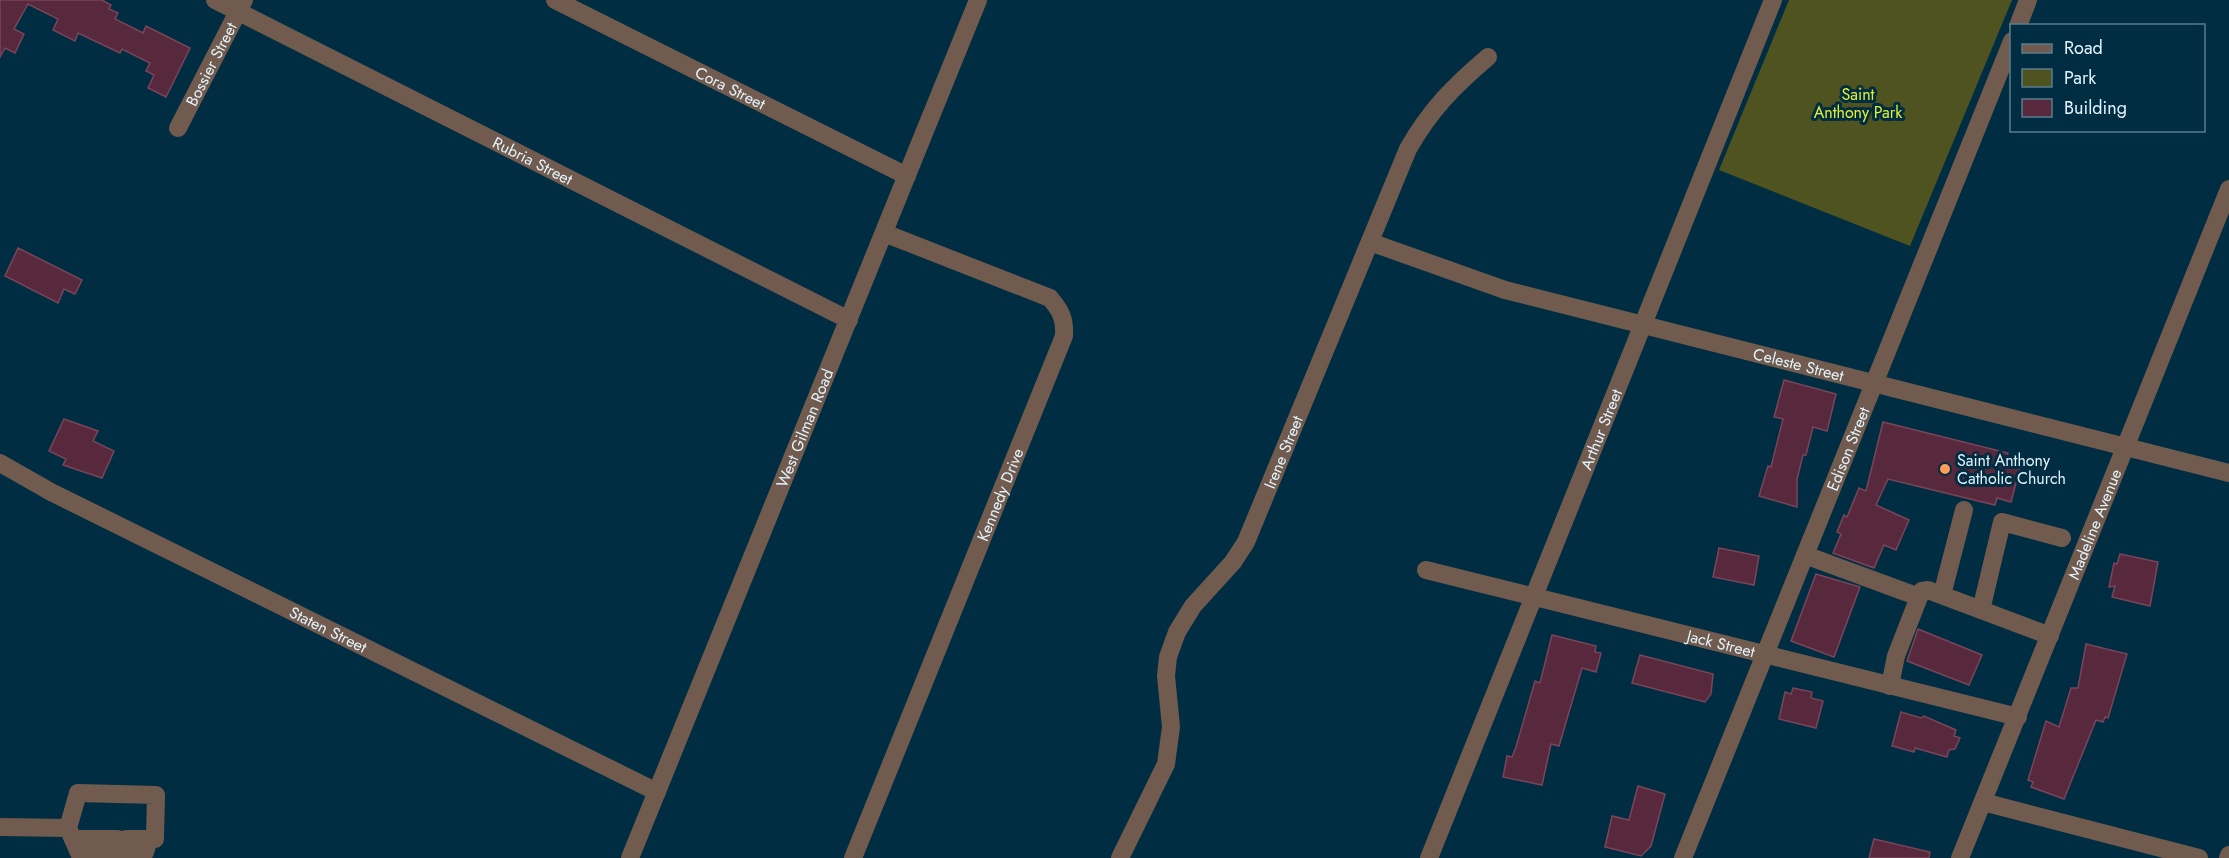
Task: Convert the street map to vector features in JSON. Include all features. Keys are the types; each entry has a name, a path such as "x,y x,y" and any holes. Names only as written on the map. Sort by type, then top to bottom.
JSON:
{"street":[{"name":"Rubria Street","path":"215,0 241,6 849,320"},
{"name":"Cora Street","path":"555,0 907,176"},
{"name":"West Gilman Road","path":"630,858 978,0"},
{"name":"Arthur Street","path":"1429,858 1773,0"},
{"path":"2019,24 2028,0"},
{"name":"Bossier Street","path":"178,128 241,6"},
{"name":"Edison Street","path":"1683,858 2010,45"},
{"name":"Irene Street","path":"1120,858 1166,764 1171,727 1166,676 1168,657 1182,621 1246,542 1408,149 1424,121 1440,101 1488,57"},
{"name":"Madeline Avenue","path":"1960,858 2229,189"},
{"name":"Kennedy Drive","path":"853,858 1064,336 1065,323 1060,309 1050,298 884,233"},
{"name":"Celeste Street","path":"1370,242 1505,290 2229,473"},
{"name":"Staten Street","path":"0,463 51,492 657,792"},
{"path":"1942,595 1964,510"},
{"path":"1981,610 2002,522 2062,538"},
{"path":"1805,555 1919,597"},
{"name":"Jack Street","path":"1426,570 1764,656 2018,717"},
{"path":"1890,686 1896,656 1922,591 1928,590 2050,636"},
{"path":"0,827 73,840 145,852 152,839 156,795 78,793 73,840"},
{"path":"1983,802 2199,858"},
{"path":"73,840 152,839"}],"green space":[{"name":"Saint Anthony Park","path":"1789,0 2012,0 1910,246 1719,170"}],"building":[{"path":"0,0 102,0 111,5 109,9 118,13 115,19 143,33 146,26 190,48 166,97 148,88 154,75 146,71 150,63 122,49 120,53 78,33 75,41 53,30 58,19 28,4 14,29 24,34 15,53 5,48 0,57"},
{"path":"18,248 82,280 75,294 64,289 58,303 5,276"},
{"path":"1784,380 1836,394 1827,431 1813,427 1806,455 1803,455 1797,479 1797,507 1759,496 1768,466 1771,467 1783,419 1774,417"},
{"path":"64,419 98,431 93,441 114,451 102,478 63,465 66,459 49,451"},
{"name":"Saint Anthony Catholic Church","path":"1883,422 2008,453 2006,460 2021,464 2011,502 1997,498 1995,505 1888,479 1876,505 1909,520 1896,550 1884,545 1874,568 1833,553 1841,534 1837,532 1844,515 1847,517 1859,488 1866,491"},
{"path":"1719,548 1759,556 1754,585 1713,577"},
{"path":"2120,554 2158,562 2150,606 2112,597 2115,586 2109,587 2114,563 2117,564"},
{"path":"1816,574 1860,587 1834,657 1791,641"},
{"path":"1918,629 1982,655 1969,685 1907,661"},
{"path":"1552,635 1596,646 1595,652 1601,653 1596,672 1582,668 1559,746 1551,744 1542,785 1503,777 1507,756 1512,757 1516,747 1535,681 1540,683"},
{"path":"2086,644 2127,654 2108,718 2105,717 2103,722 2096,720 2064,799 2031,787 2033,782 2028,780 2046,721 2059,727 2071,688 2078,688"},
{"path":"1640,655 1713,674 1711,694 1705,702 1632,683"},
{"path":"1793,688 1812,692 1811,698 1823,701 1816,728 1779,719 1785,692 1791,694"},
{"path":"1901,712 1921,718 1924,716 1956,730 1954,736 1960,738 1955,749 1949,750 1947,757 1915,748 1914,752 1892,746"},
{"path":"1638,786 1665,794 1651,846 1641,856 1605,847 1612,816 1629,820"},
{"path":"1874,839 1930,852 1929,858 1869,858"}],"place":[{"name":"Saint Anthony Catholic Church","path":"1945,469"}]}
